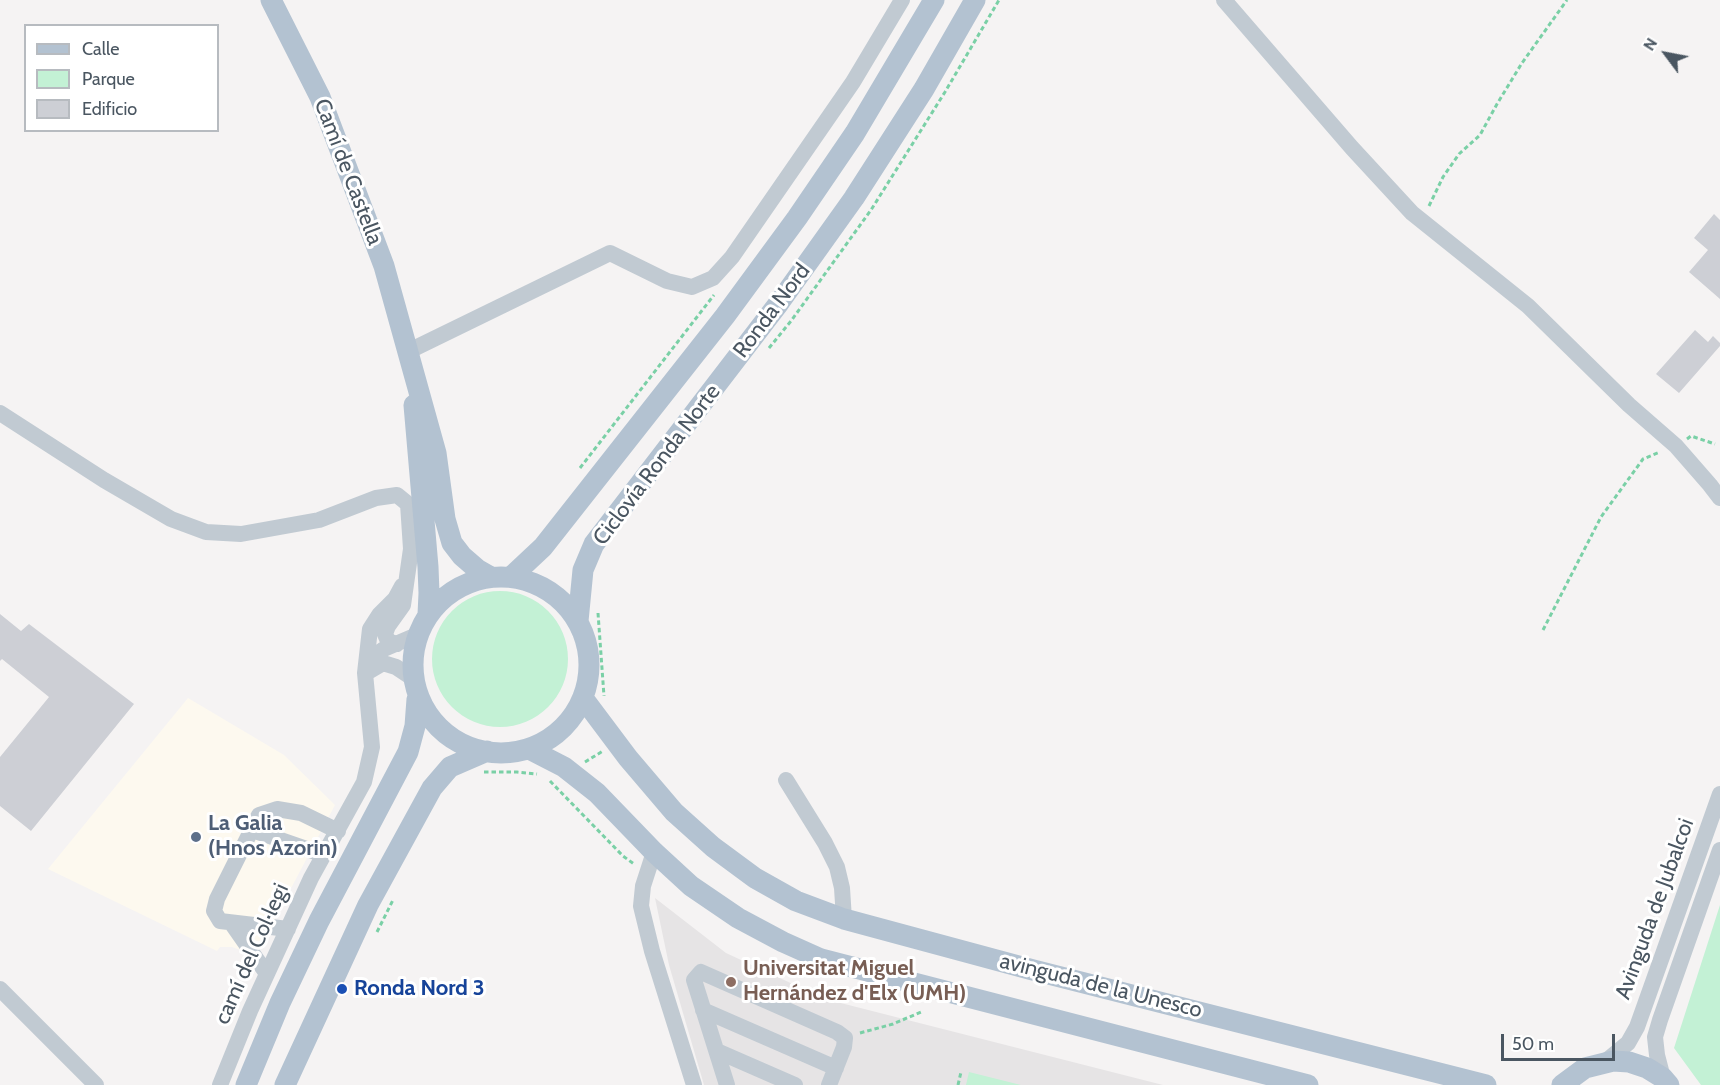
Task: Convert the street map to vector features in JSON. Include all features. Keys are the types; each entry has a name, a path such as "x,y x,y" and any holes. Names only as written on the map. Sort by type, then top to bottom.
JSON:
{"main road":[{"name":"Camí de Castella","path":"271,0 320,97 384,266 436,453 445,519 452,543 462,556 477,569 501,577"},
{"name":"Ronda Nord","path":"501,577 543,547 725,316 797,218 855,133 934,0"},
{"name":"Ronda Nord","path":"578,621 583,570 594,544 779,303 854,198 924,89 975,0"},
{"name":"Camí de Castella","path":"409,351 428,567 429,593 423,625"},
{"path":"246,1085 280,1003 319,921 408,752 415,726 416,689 413,661 423,625 440,600 466,582 501,577 535,584 551,594 578,621 587,647 588,667 583,698 578,709 553,738 529,749 487,751 467,745 447,734 429,718 416,689"},
{"name":"avinguda de la Unesco","path":"583,698 628,758 674,812 713,847 755,878 796,901 844,919 1033,970 1486,1085"},
{"name":"avinguda de la Unesco","path":"529,749 564,767 597,793 654,852 691,886 738,918 783,942 821,958 1308,1085"},
{"path":"285,1085 368,904 432,788 450,767 487,751"},
{"path":"1562,1085 1585,1068 1605,1062 1625,1061 1637,1064 1666,1082"}],"street":[{"path":"409,351 610,253 667,281 692,287 713,278 732,257 853,82 902,0"},
{"path":"1224,0 1352,148 1412,213 1528,306 1629,405 1676,446 1720,498"},
{"path":"0,413 104,480 171,519 206,532 241,534 319,520 376,498 397,495 408,504 411,549 403,605 385,634 388,640 397,644"},
{"name":"camí del Col·legi","path":"219,1085 288,929 324,855 364,782 372,747 365,674 370,629 396,599 406,579"},
{"path":"365,674 373,657 397,644 423,625"},
{"path":"365,674 383,663 396,667 416,689"},
{"path":"786,780 837,867 842,888 844,919"},
{"name":"Avinguda de Jubalcoi","path":"1605,1062 1628,1043 1637,1027 1720,794"},
{"path":"288,929 220,921 214,911 217,899 260,815 277,809 301,813 338,831"},
{"path":"252,830 324,855"},
{"name":"Avinguda de Jubalcoi","path":"1666,1082 1657,1055 1656,1037 1660,1020 1714,886 1720,850"},
{"path":"654,852 643,886 641,906 652,951 694,1085"},
{"path":"232,924 267,974"},
{"path":"727,1085 694,981 701,972 837,1032 845,1038 844,1047 829,1085"},
{"path":"0,989 96,1085"},
{"path":"703,1010 836,1068"},
{"path":"717,1052 795,1085"}],"path":[{"path":"769,349 871,210 999,0"},
{"path":"1421,220 1443,177 1459,154 1480,135 1522,63 1567,0"},
{"path":"579,470 714,295"},
{"path":"1543,630 1601,518 1643,459 1676,446 1691,436 1715,444"},
{"path":"598,610 604,702"},
{"path":"475,774 517,772 556,780"},
{"path":"546,777 623,856 634,864"},
{"path":"373,941 397,893"},
{"path":"849,1035 894,1024 921,1012"},
{"path":"958,1085 961,1072"}],"shaded area":[{"name":"La Galia (Hnos Azorin)","path":"188,698 284,755 335,805 260,947 254,966 243,951 232,947 220,947 217,951 48,869"},
{"name":"Universitat Miguel Hernández d'Elx (UMH)","path":"655,898 726,953 825,999 1163,1085 704,1085 669,965"}],"green space":[{"path":"500,591 526,596 538,602 548,611 557,621 563,633 568,659 563,685 557,697 548,707 538,716 526,722 500,727 474,722 462,716 452,707 443,697 437,685 432,659 437,633 443,621 452,611 462,602 474,596"},
{"path":"1720,905 1720,1085 1701,1085 1674,1048"},
{"path":"969,1072 1021,1085 966,1085"}],"building":[{"path":"1714,214 1720,220 1720,299 1689,272 1708,250 1694,238"},
{"path":"1695,330 1708,342 1713,336 1720,346 1679,393 1656,374"},
{"path":"0,614 21,631 29,624 134,704 31,831 0,806 0,757 49,697 2,659 0,661"}],"place":[{"name":"La Galia (Hnos Azorin)","path":"196,837"},
{"name":"Universitat Miguel Hernández d'Elx (UMH)","path":"731,982"},
{"name":"Ronda Nord 3","path":"342,989"}]}
